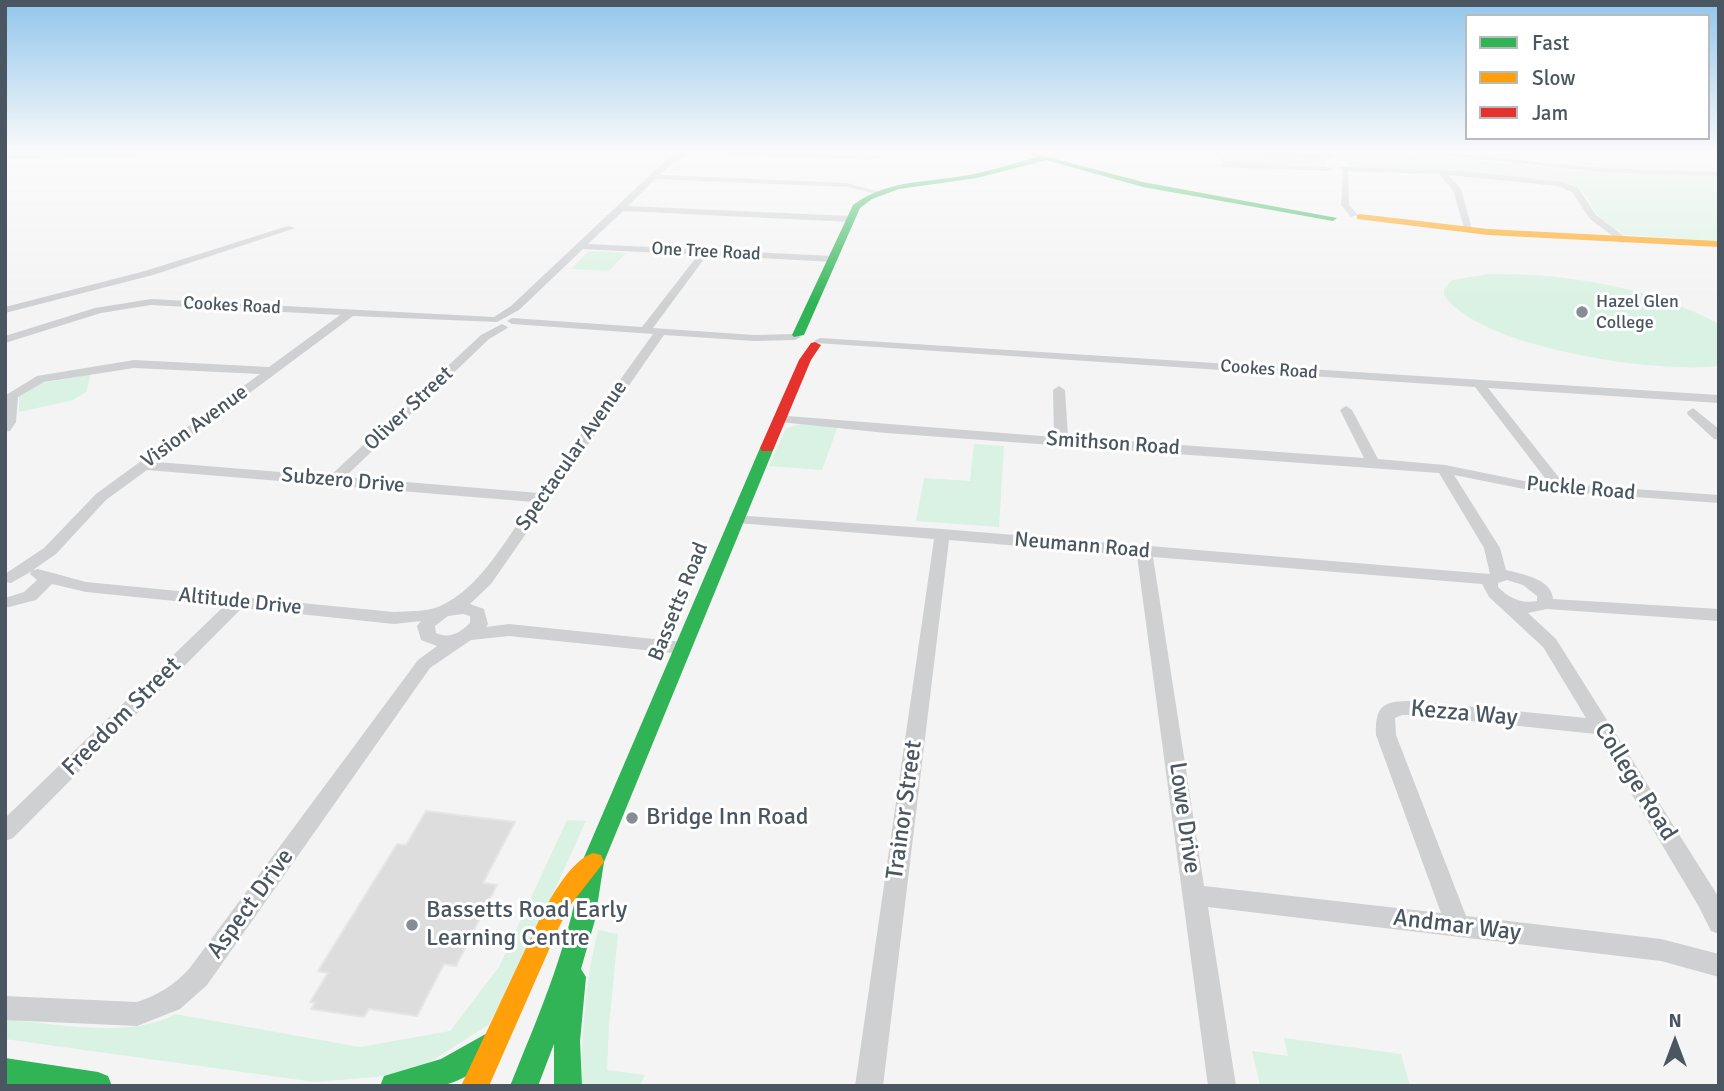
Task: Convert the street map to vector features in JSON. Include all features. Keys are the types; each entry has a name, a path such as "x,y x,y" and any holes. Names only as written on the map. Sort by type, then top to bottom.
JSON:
{"street":[{"name":"Oliver Street","path":"334,480 626,203"},
{"path":"805,340 807,319 861,203"},
{"path":"1251,203 1470,231 1719,244"},
{"path":"1344,203 1346,215"},
{"path":"1461,203 1470,231"},
{"path":"1584,203 1593,217 1625,241"},
{"path":"621,208 851,219"},
{"name":"Cookes Road","path":"5,310 149,273 291,228"},
{"name":"One Tree Road","path":"580,246 833,259"},
{"name":"Spectacular Avenue","path":"440,612 464,600 485,580 566,468 705,252"},
{"name":"Cookes Road","path":"5,340 99,310 139,302 805,340 1719,399"},
{"name":"Vision Avenue","path":"8,580 50,551 89,507 143,464 350,313"},
{"name":"Bassetts Road","path":"475,1086 550,921 564,896 593,862 805,360 805,340"},
{"path":"5,428 8,401 12,395 21,388 49,377 134,364 271,371"},
{"path":"1479,384 1560,488"},
{"path":"1059,390 1060,441"},
{"path":"1346,410 1373,462"},
{"path":"1693,412 1719,436"},
{"name":"Smithson Road","path":"780,418 1446,469"},
{"name":"Subzero Drive","path":"143,464 543,498"},
{"path":"1446,469 1450,482 1492,548 1538,595"},
{"name":"Puckle Road","path":"1446,469 1506,482 1560,488 1719,499"},
{"name":"Neumann Road","path":"737,518 1427,575 1497,588"},
{"name":"Trainor Street","path":"869,1086 942,534"},
{"path":"1492,548 1497,588 1524,607 1538,595"},
{"name":"Vision Avenue","path":"44,577 50,551"},
{"name":"Lowe Drive","path":"1144,551 1222,1086"},
{"name":"Altitude Drive","path":"8,580 29,574 86,587 394,618 421,617 464,608 477,612"},
{"path":"15,601 43,586 44,577"},
{"name":"Spectacular Avenue","path":"464,637 479,624 477,612 485,580"},
{"name":"Altitude Drive","path":"15,601 86,587"},
{"path":"1497,588 1609,606 1719,615"},
{"name":"College Road","path":"1497,588 1550,643 1708,900 1719,923"},
{"name":"College Road","path":"1538,595 1550,643"},
{"name":"Freedom Street","path":"5,832 239,602"},
{"path":"426,634 428,621 440,612"},
{"path":"477,612 489,622 509,630"},
{"name":"Altitude Drive","path":"394,618 440,642 464,637"},
{"path":"464,637 509,630 683,648"},
{"name":"Aspect Drive","path":"5,1008 137,1014 169,1002 190,987 424,664 428,651 426,634"},
{"name":"Aspect Drive","path":"424,664 464,637"},
{"name":"Kezza Way","path":"1457,925 1386,735 1385,715 1399,708 1413,708 1601,727"},
{"name":"Bassetts Road","path":"524,1086 577,942 591,892 593,862"},
{"name":"Andmar Way","path":"1194,895 1661,950 1719,966"},
{"path":"568,1086 567,1041 577,942"},
{"path":"394,1086 456,1069 476,1058 494,1042"},
{"path":"5,1071 98,1086"}],"green space":[{"path":"1590,203 1719,203 1719,241 1624,235 1600,218"},
{"path":"588,252 626,253 609,271 571,269"},
{"path":"1489,274 1548,276 1607,285 1665,300 1693,311 1719,324 1719,366 1655,366 1614,361 1530,343 1493,330 1463,314 1444,295 1444,289 1452,280"},
{"path":"91,374 86,392 73,400 19,412 19,396 38,384"},
{"path":"802,424 838,426 822,470 769,466 786,428"},
{"path":"974,444 1004,446 999,527 916,521 924,478 970,481"},
{"path":"567,820 586,821 513,982 488,1025 419,1069 376,1077 315,1082 5,1039 5,1019 115,1028 158,1022 175,1014 360,1047 450,1031 499,967"},
{"path":"598,930 618,934 607,1070 645,1075 640,1086 581,1086 585,1007"},
{"path":"1284,1038 1401,1054 1410,1086 1260,1086 1252,1051 1288,1056"}],"building":[{"name":"Bassetts Road Early Learning Centre","path":"426,811 515,822 483,883 497,885 456,966 444,964 417,1016 369,1009 364,1017 311,1009 315,1003 310,1002 328,973 318,971 397,844 406,845"}],"traffic: fast":[{"path":"798,335 856,207 861,203"},
{"path":"1242,203 1333,218"},
{"path":"524,1086 575,948 593,862 767,448"},
{"path":"568,1086 567,1041 573,977"},
{"path":"394,1086 445,1071 491,1044"},
{"path":"5,1071 98,1086"}],"traffic: slow":[{"path":"1360,217 1488,232 1719,244"},
{"path":"475,1086 550,921 564,896 593,862"}],"traffic: jam":[{"path":"767,448 805,360 815,345"}],"place":[{"name":"Hazel Glen College","path":"1582,312"},
{"name":"Bridge Inn Road","path":"632,818"},
{"name":"Bassetts Road Early Learning Centre","path":"412,925"}]}
